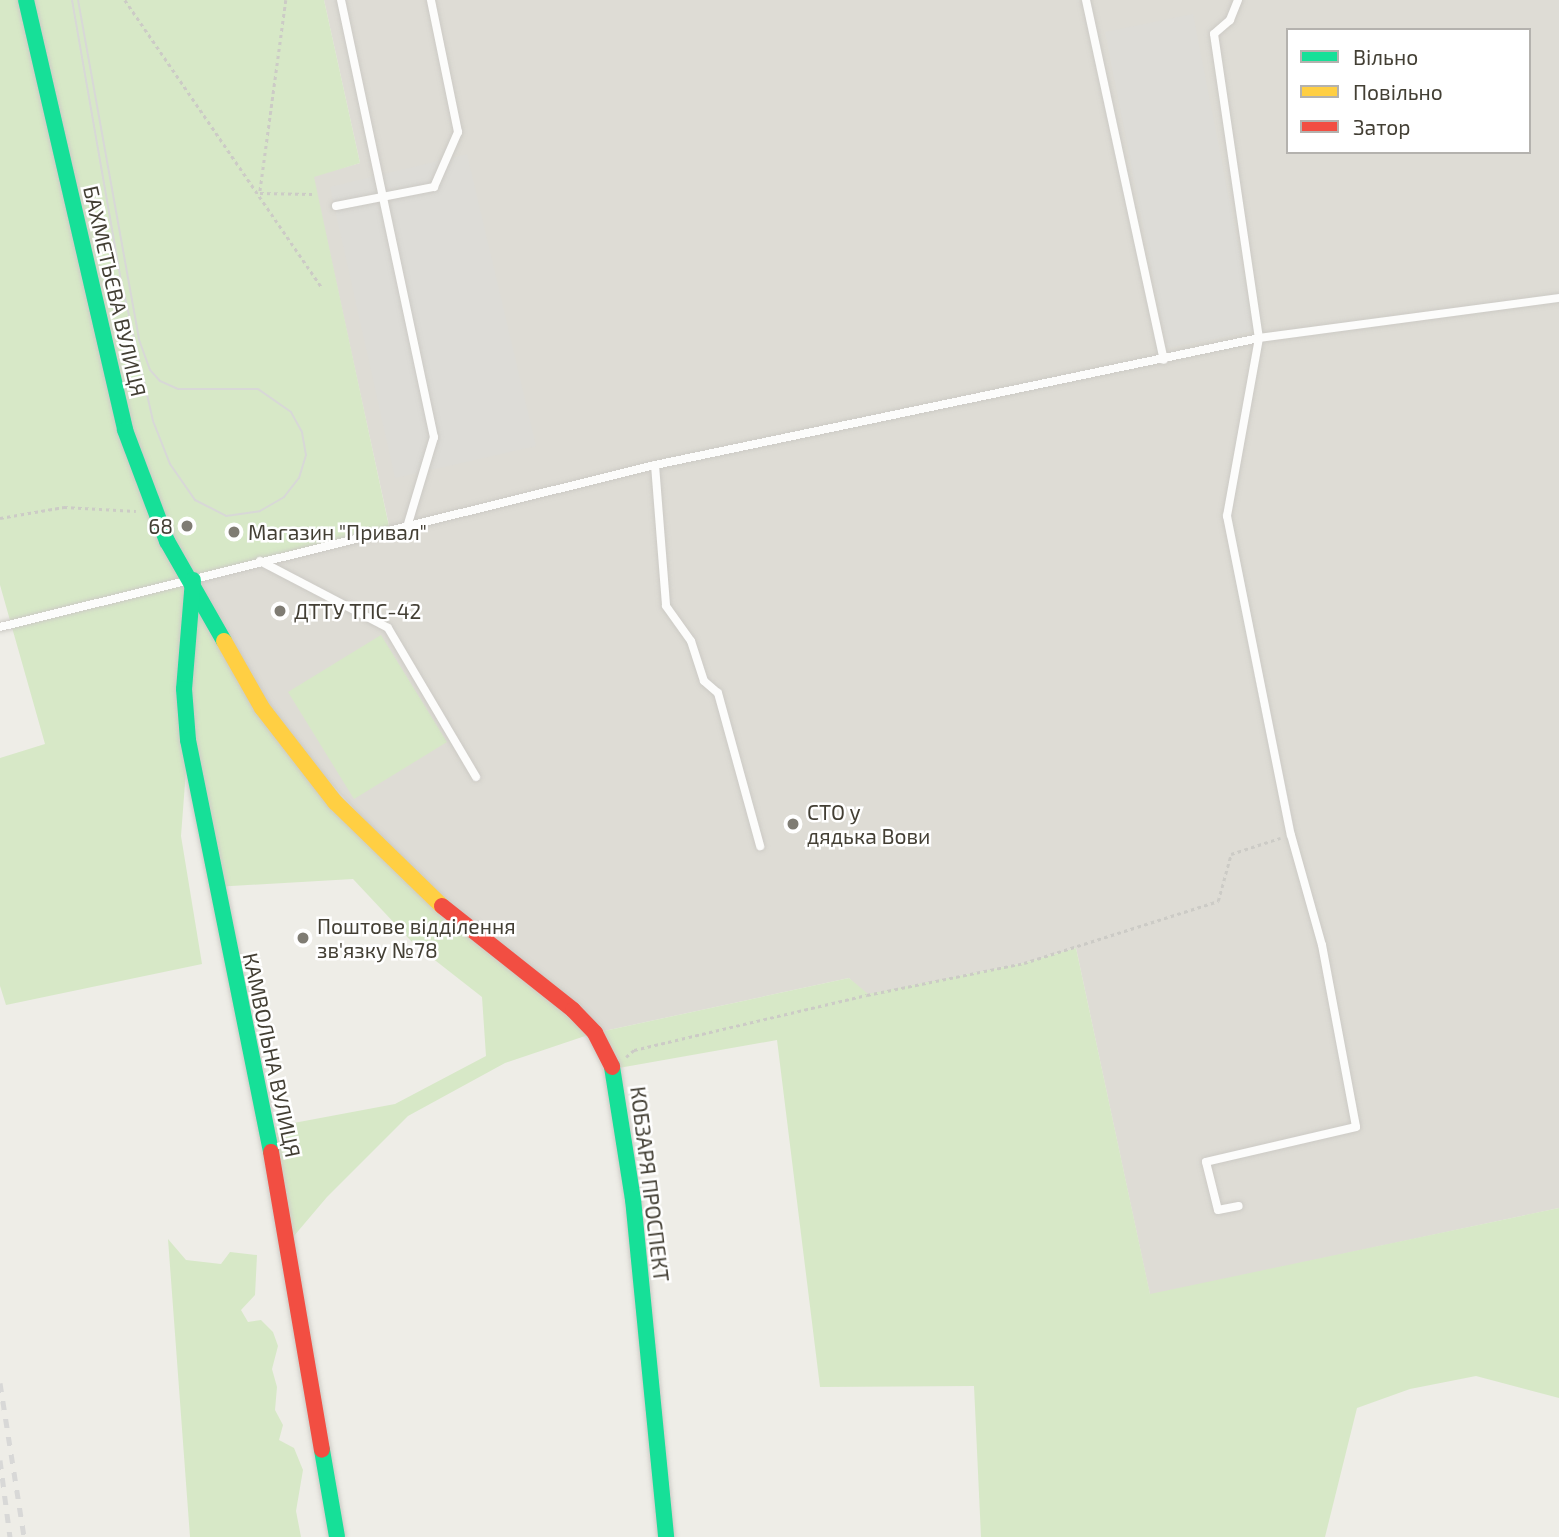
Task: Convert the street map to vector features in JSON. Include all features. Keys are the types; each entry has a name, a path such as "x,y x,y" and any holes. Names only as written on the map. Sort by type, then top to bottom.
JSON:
{"main road":[{"name":"БАХМЕТЬЄВА ВУЛИЦЯ","path":"26,0 125,430 167,541 193,580"},
{"name":"КОБЗАРЯ ПРОСПЕКТ","path":"193,580 262,708 335,802 446,909 573,1010 595,1033 613,1069 632,1186 666,1537"},
{"name":"КАМВОЛЬНА ВУЛИЦЯ","path":"193,580 184,689 188,740 205,839 271,1153 337,1537"}],"lane":[{"path":"341,0 434,436 407,527"},
{"path":"335,206 434,187 458,132 431,0"},
{"path":"1086,0 1164,360"},
{"path":"1238,0 1230,20 1214,34 1259,338 1227,516 1291,835 1322,945 1356,1127 1206,1163 1217,1210 1240,1206"},
{"path":"0,627 655,466 1259,338 1559,298"},
{"path":"655,466 666,606 691,641 704,681 718,693 760,846"},
{"path":"260,561 388,628 476,777"}],"path":[{"path":"125,0 260,193 320,286"},
{"path":"260,193 286,0"},
{"path":"260,193 312,194"},
{"path":"0,517 64,507 156,513"},
{"path":"613,1069 634,1050 867,995 1024,963 1218,901 1231,854 1291,835"}],"shaded area":[{"path":"324,0 1559,0 1559,1208 1150,1295 1076,948 1024,963 867,995 849,978 595,1033 446,909 262,708 193,581 390,530 313,176 360,163"},
{"path":"1193,14 1255,331 1167,348 1105,32"},
{"path":"467,154 536,446 395,478 330,187"}],"green space":[{"path":"0,0 324,0 360,163 314,177 390,531 194,580 262,708 335,802 595,1033 849,978 868,994 1024,963 1076,948 1150,1294 1559,1208 1559,1398 1476,1376 1410,1389 1357,1408 1325,1537 981,1537 974,1386 820,1387 777,1040 613,1069 594,1033 505,1063 408,1116 327,1197 288,1243 267,1128 395,1104 486,1056 482,997 413,943 353,879 215,887 188,744 181,836 202,964 6,1005 0,986 0,758 45,744 0,585"},
{"path":"381,635 447,742 354,799 288,692"},
{"path":"168,1239 186,1260 221,1264 230,1252 257,1255 255,1295 241,1310 248,1322 261,1320 273,1332 278,1346 272,1369 277,1387 275,1410 283,1425 279,1440 294,1448 303,1470 296,1511 301,1537 190,1537"}],"tram line":[{"path":"72,0 121,280 153,421 170,464 195,500 226,516 260,511 284,497 299,478 306,455 302,432 291,412 258,389 178,389 160,381 150,370 139,339 78,0"}],"railway":[{"path":"0,1383 24,1537"},
{"path":"0,1460 10,1537"}],"traffic: fast":[{"path":"26,0 125,430 167,541 224,641"},
{"path":"193,580 184,689 188,740 271,1152"},
{"path":"612,1067 633,1199 666,1537"},
{"path":"322,1450 337,1537"}],"traffic: slow":[{"path":"224,641 262,708 335,802 442,906"}],"traffic: jam":[{"path":"442,906 573,1010 595,1033 612,1067"},
{"path":"271,1152 322,1450"}],"place":[{"name":"68","path":"187,526"},
{"name":"Магазин \"Привал\"","path":"234,532"},
{"name":"ДТТУ ТПС-42","path":"280,611"},
{"name":"СТО у дядька Вови","path":"793,824"},
{"name":"Поштове відділення зв'язку №78","path":"303,938"}]}
